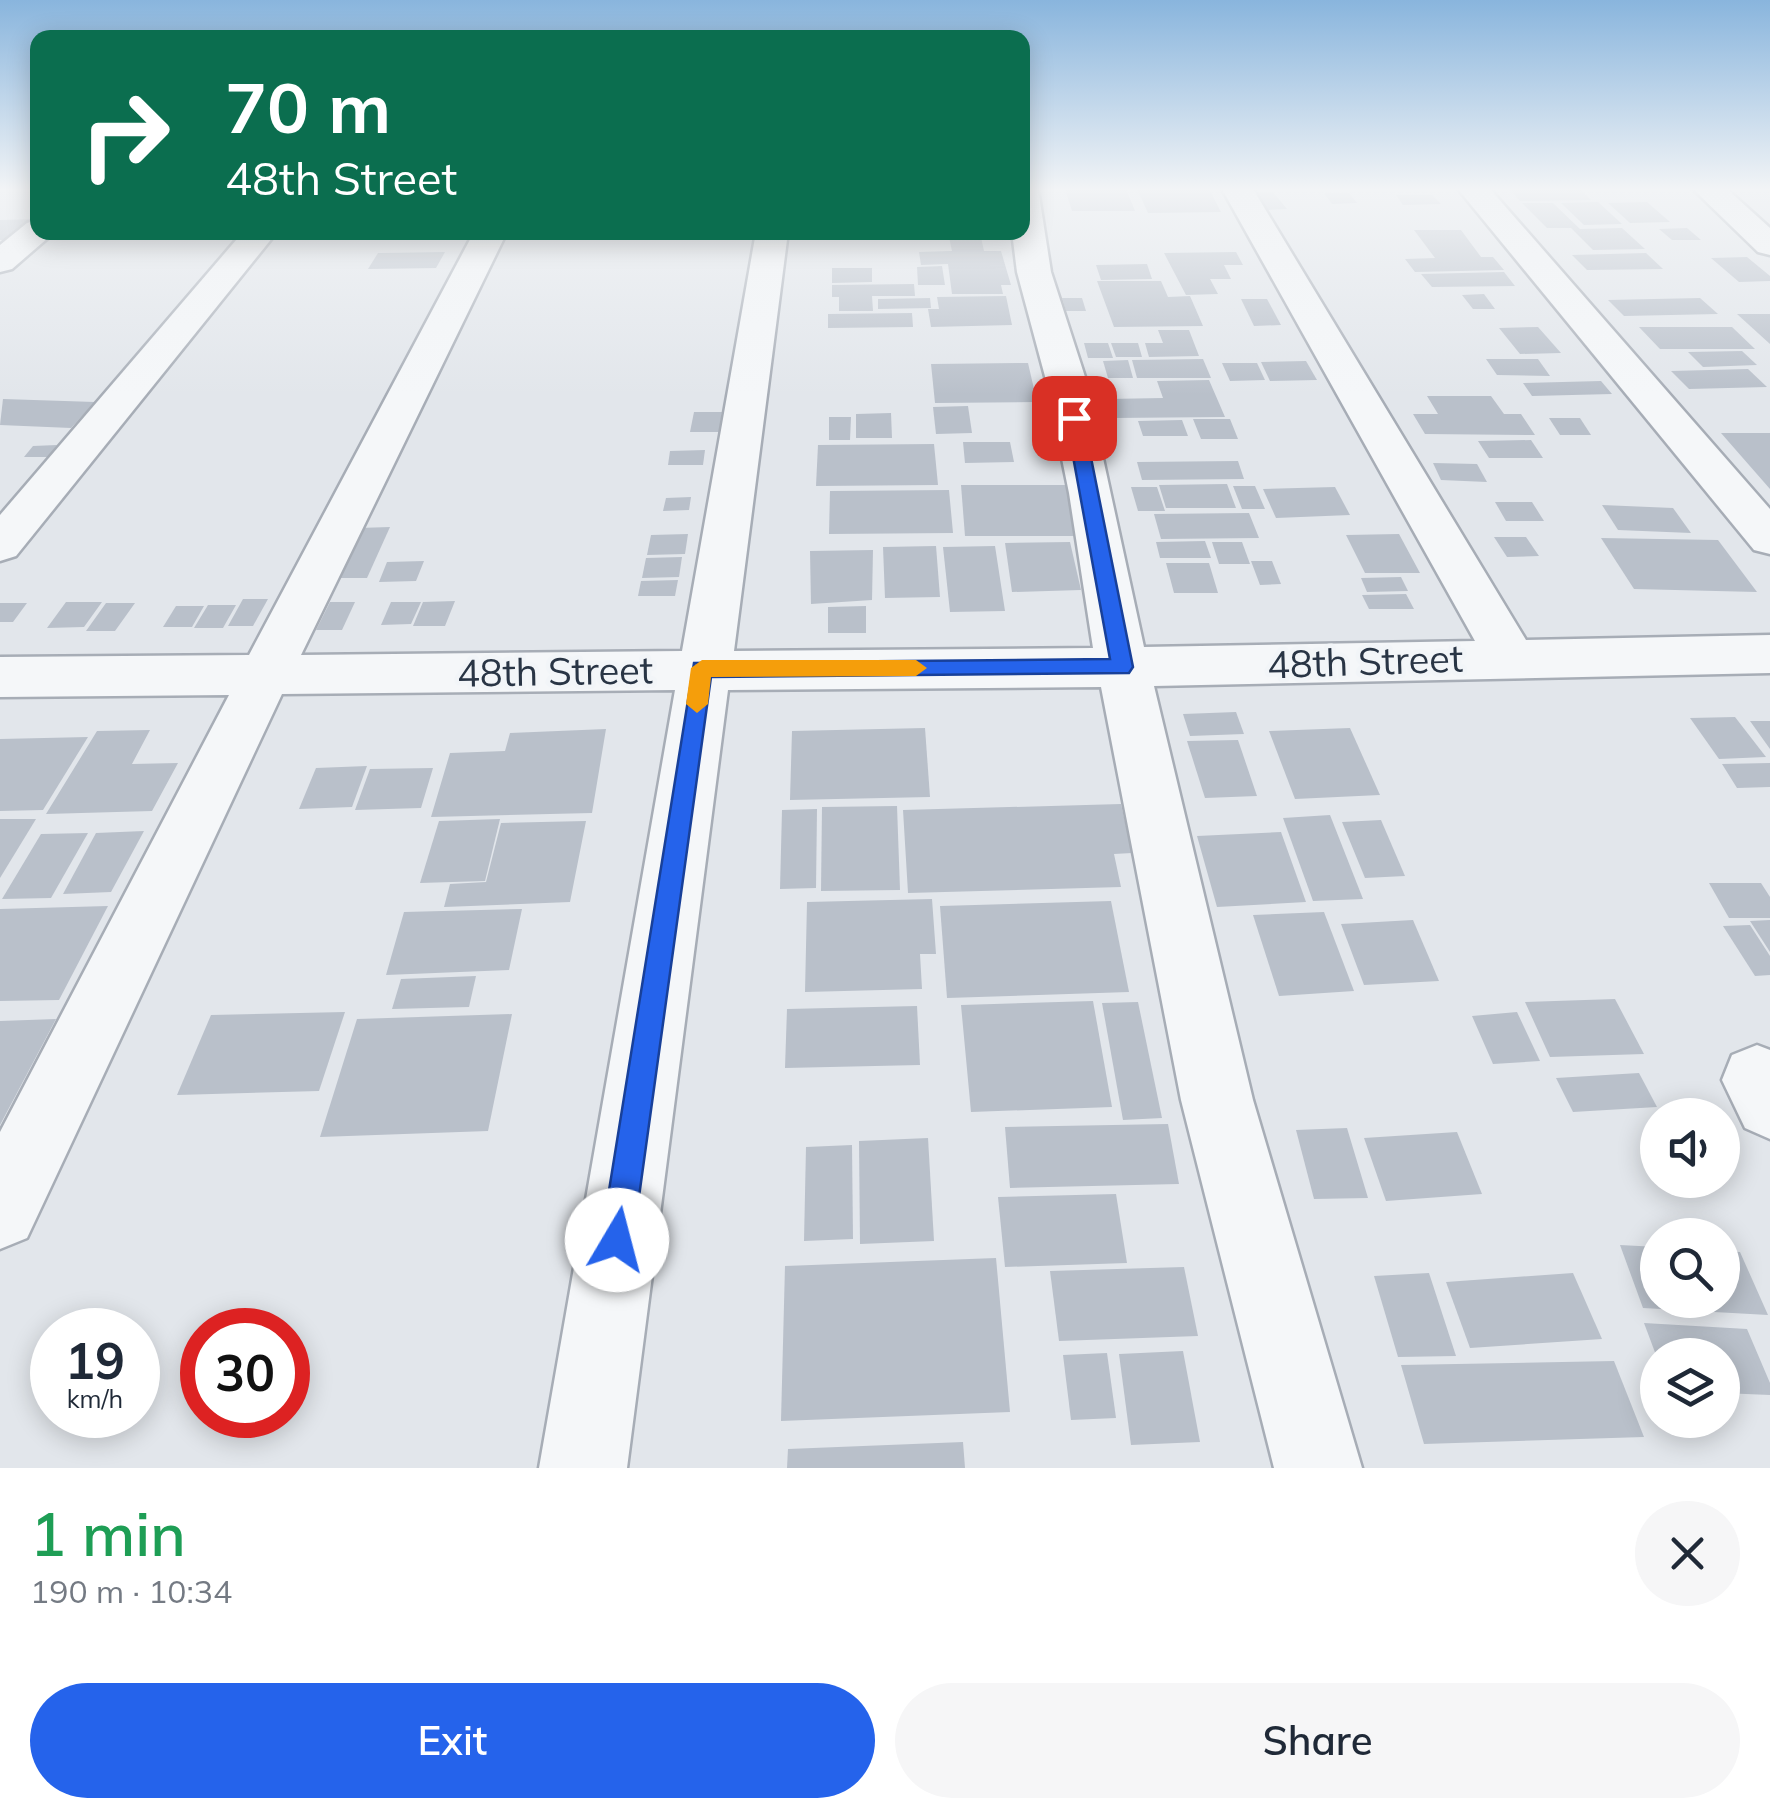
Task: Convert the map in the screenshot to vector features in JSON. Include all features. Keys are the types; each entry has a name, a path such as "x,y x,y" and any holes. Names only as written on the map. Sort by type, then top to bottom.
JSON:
{"street":[{"path":"0,545 239,258"},
{"path":"0,1212 265,675 478,258"},
{"path":"583,1468 702,668 768,258"},
{"path":"1032,258 1049,333 1066,380 1122,667 1217,1100 1318,1468"},
{"path":"1277,258 1510,656"},
{"path":"1531,258 1770,539"},
{"name":"48th Street","path":"0,677 1122,667 1510,656 1770,654"}],"building":[{"path":"375,258 442,258 436,268 368,269"},
{"path":"920,258 1003,258 1011,285 1001,285 1003,294 952,294 948,264 921,265"},
{"path":"1166,258 1239,258 1243,265 1224,265 1231,279 1210,279 1218,294 1186,295"},
{"path":"1493,258 1504,270 1415,272 1405,259"},
{"path":"1575,258 1651,258 1663,269 1587,270"},
{"path":"1711,258 1748,258 1770,276 1770,281 1739,282"},
{"path":"1147,264 1152,279 1101,280 1096,265"},
{"path":"942,266 945,285 918,285 917,267"},
{"path":"832,268 872,268 872,282 832,283"},
{"path":"1504,272 1515,286 1432,287 1421,274"},
{"path":"1097,281 1161,281 1168,297 1190,296 1203,326 1114,327"},
{"path":"914,284 915,296 872,296 873,311 839,311 839,297 832,297 832,285"},
{"path":"1484,294 1495,309 1473,309 1462,295"},
{"path":"1006,296 1012,325 931,327 928,309 939,309 937,297"},
{"path":"930,298 931,308 878,309 878,299"},
{"path":"1062,298 1082,298 1086,311 1066,311"},
{"path":"1700,298 1718,314 1624,316 1608,300"},
{"path":"1241,299 1267,299 1281,325 1254,326"},
{"path":"912,313 913,327 828,328 828,314"},
{"path":"1737,314 1770,314 1770,344"},
{"path":"1538,327 1561,353 1520,354 1499,328"},
{"path":"1639,327 1732,327 1755,349 1660,349"},
{"path":"1158,330 1189,330 1199,356 1149,357 1145,343 1163,343"},
{"path":"1084,343 1108,343 1113,358 1088,358"},
{"path":"1111,343 1138,343 1142,357 1116,357"},
{"path":"1742,351 1757,365 1703,367 1688,352"},
{"path":"1203,359 1211,378 1137,378 1132,360"},
{"path":"1486,359 1538,359 1550,376 1497,375"},
{"path":"1128,360 1133,378 1108,378 1103,361"},
{"path":"1306,361 1317,380 1270,381 1261,362"},
{"path":"1028,363 1037,402 935,403 931,364"},
{"path":"1222,363 1257,363 1265,380 1230,381"},
{"path":"1748,369 1767,387 1689,389 1671,371"},
{"path":"1209,380 1225,417 1113,418 1108,399 1163,398 1157,381"},
{"path":"1601,381 1612,394 1532,396 1523,383"},
{"path":"1427,396 1491,396 1504,414 1521,414 1535,435 1425,434 1413,414 1438,414"},
{"path":"3,399 95,402 71,428 0,425"},
{"path":"968,406 972,433 936,434 933,407"},
{"path":"694,412 722,412 719,432 690,432"},
{"path":"891,413 892,438 856,438 856,414"},
{"path":"829,417 851,417 850,440 829,440"},
{"path":"1549,418 1580,418 1591,435 1560,435"},
{"path":"1193,419 1230,419 1238,439 1201,439"},
{"path":"1182,420 1188,436 1143,436 1138,421"},
{"path":"1721,433 1770,433 1770,489"},
{"path":"1531,440 1543,458 1489,458 1478,441"},
{"path":"963,442 1010,442 1014,462 965,463"},
{"path":"934,444 938,485 816,486 818,445"},
{"path":"57,445 48,457 24,457 33,446"},
{"path":"705,450 703,465 668,465 670,451"},
{"path":"1238,461 1244,479 1142,480 1137,462"},
{"path":"1433,463 1477,464 1487,482 1441,480"},
{"path":"1227,484 1236,508 1166,508 1159,485"},
{"path":"961,485 1069,485 1078,536 965,536"},
{"path":"1233,486 1255,486 1265,509 1242,509"},
{"path":"1131,487 1157,487 1165,511 1138,511"},
{"path":"1335,487 1350,515 1276,518 1263,489"},
{"path":"949,490 953,533 829,534 830,491"},
{"path":"691,497 689,510 663,511 666,498"},
{"path":"1495,502 1532,502 1544,521 1506,521"},
{"path":"1602,505 1673,508 1691,533 1618,530"},
{"path":"1249,513 1259,538 1161,539 1154,514"},
{"path":"390,527 367,578 333,578 358,528"},
{"path":"688,534 685,554 647,555 651,535"},
{"path":"1399,534 1420,573 1365,573 1346,535"},
{"path":"1494,537 1526,537 1539,556 1507,557"},
{"path":"1601,538 1718,540 1757,592 1634,589"},
{"path":"1205,541 1211,558 1160,558 1156,542"},
{"path":"1070,542 1081,590 1012,592 1005,543"},
{"path":"1212,542 1242,542 1250,564 1219,564"},
{"path":"936,546 940,597 885,598 883,547"},
{"path":"995,546 1005,611 950,612 943,547"},
{"path":"873,550 872,600 811,604 810,551"},
{"path":"682,557 679,577 642,578 646,558"},
{"path":"424,561 416,581 379,582 387,562"},
{"path":"1251,561 1272,561 1281,584 1260,585"},
{"path":"1166,563 1209,563 1218,593 1174,593"},
{"path":"1401,577 1408,591 1367,592 1361,578"},
{"path":"678,580 675,596 638,596 641,581"},
{"path":"1406,594 1414,609 1369,609 1362,595"},
{"path":"243,599 268,599 253,626 228,626"},
{"path":"455,601 445,626 413,626 423,602"},
{"path":"66,602 102,602 84,627 47,628"},
{"path":"330,602 355,602 342,630 316,630"},
{"path":"391,602 421,602 411,624 381,625"},
{"path":"0,603 27,603 13,622 0,622"},
{"path":"106,603 135,603 115,631 86,631"},
{"path":"208,605 236,605 223,628 194,628"},
{"path":"176,606 204,606 192,627 163,627"},
{"path":"866,606 866,633 828,633 828,607"},
{"path":"1236,712 1244,734 1190,736 1183,714"},
{"path":"1735,717 1766,757 1719,759 1690,718"},
{"path":"1750,721 1770,721 1770,749"},
{"path":"925,728 930,797 790,800 792,731"},
{"path":"1350,728 1380,795 1295,799 1269,731"},
{"path":"606,729 592,813 431,817 450,753 505,751 510,733"},
{"path":"150,730 132,764 178,763 152,811 46,814 97,731"},
{"path":"88,737 43,810 0,811 0,739"},
{"path":"1238,740 1257,796 1205,798 1187,741"},
{"path":"1770,763 1770,787 1737,788 1722,764"},
{"path":"367,766 352,807 299,809 316,768"},
{"path":"433,768 421,808 355,810 370,769"},
{"path":"1121,804 1132,853 1114,854 1121,887 908,893 903,810"},
{"path":"897,806 900,890 821,891 822,807"},
{"path":"817,809 816,888 780,889 782,810"},
{"path":"1330,815 1363,899 1313,901 1283,818"},
{"path":"0,819 36,819 0,878"},
{"path":"500,819 485,881 420,883 439,821"},
{"path":"1381,820 1405,876 1365,878 1342,822"},
{"path":"586,821 570,902 444,907 450,884 486,882 501,823"},
{"path":"144,831 111,892 63,894 96,833"},
{"path":"1281,832 1306,902 1217,907 1197,836"},
{"path":"88,833 51,898 2,899 41,834"},
{"path":"1709,883 1761,883 1770,897 1770,918 1729,918"},
{"path":"932,899 936,954 920,954 922,989 805,992 807,902"},
{"path":"1111,901 1129,992 947,998 940,906"},
{"path":"108,906 59,1000 0,1001 0,909"},
{"path":"522,909 509,970 386,975 404,912"},
{"path":"1324,912 1354,991 1279,996 1253,915"},
{"path":"1413,920 1439,981 1364,985 1341,924"},
{"path":"1770,920 1770,952 1750,921"},
{"path":"1750,925 1770,956 1770,975 1755,976 1723,926"},
{"path":"476,976 469,1007 392,1009 401,979"},
{"path":"1615,999 1644,1054 1550,1057 1525,1002"},
{"path":"1093,1001 1112,1107 971,1112 961,1005"},
{"path":"1138,1002 1162,1118 1123,1120 1102,1003"},
{"path":"917,1006 920,1065 785,1068 787,1009"},
{"path":"345,1012 319,1091 177,1095 211,1015"},
{"path":"1517,1012 1540,1061 1493,1064 1472,1016"},
{"path":"512,1014 488,1131 320,1137 357,1019"},
{"path":"56,1019 0,1125 0,1021"},
{"path":"1639,1073 1652,1098 1640,1098 1640,1108 1573,1112 1556,1078"},
{"path":"1168,1124 1179,1184 1010,1188 1005,1127"},
{"path":"1347,1128 1368,1198 1314,1199 1296,1130"},
{"path":"1457,1132 1482,1194 1386,1201 1364,1138"},
{"path":"928,1138 934,1241 860,1244 859,1141"},
{"path":"852,1145 853,1239 804,1241 806,1147"},
{"path":"1116,1194 1127,1263 1005,1267 998,1197"},
{"path":"1620,1245 1640,1246 1640,1300"},
{"path":"1740,1252 1768,1315 1740,1313"},
{"path":"996,1258 1010,1412 781,1421 785,1266"},
{"path":"1184,1267 1198,1336 1059,1341 1050,1271"},
{"path":"1429,1273 1456,1356 1398,1357 1374,1276"},
{"path":"1573,1273 1602,1339 1470,1348 1446,1282"},
{"path":"1644,1323 1747,1329 1770,1383 1770,1395 1740,1394 1740,1338 1650,1338"},
{"path":"1183,1351 1200,1442 1131,1445 1119,1354"},
{"path":"1107,1353 1116,1418 1071,1420 1063,1355"},
{"path":"1614,1361 1640,1427 1640,1437 1424,1444 1401,1365"},
{"path":"963,1442 965,1468 787,1468 788,1449"}],"slow traffic":[{"path":"697,704 702,668 916,668"}],"route":[{"path":"617,1240 702,668 1122,667 1074,418"}]}
